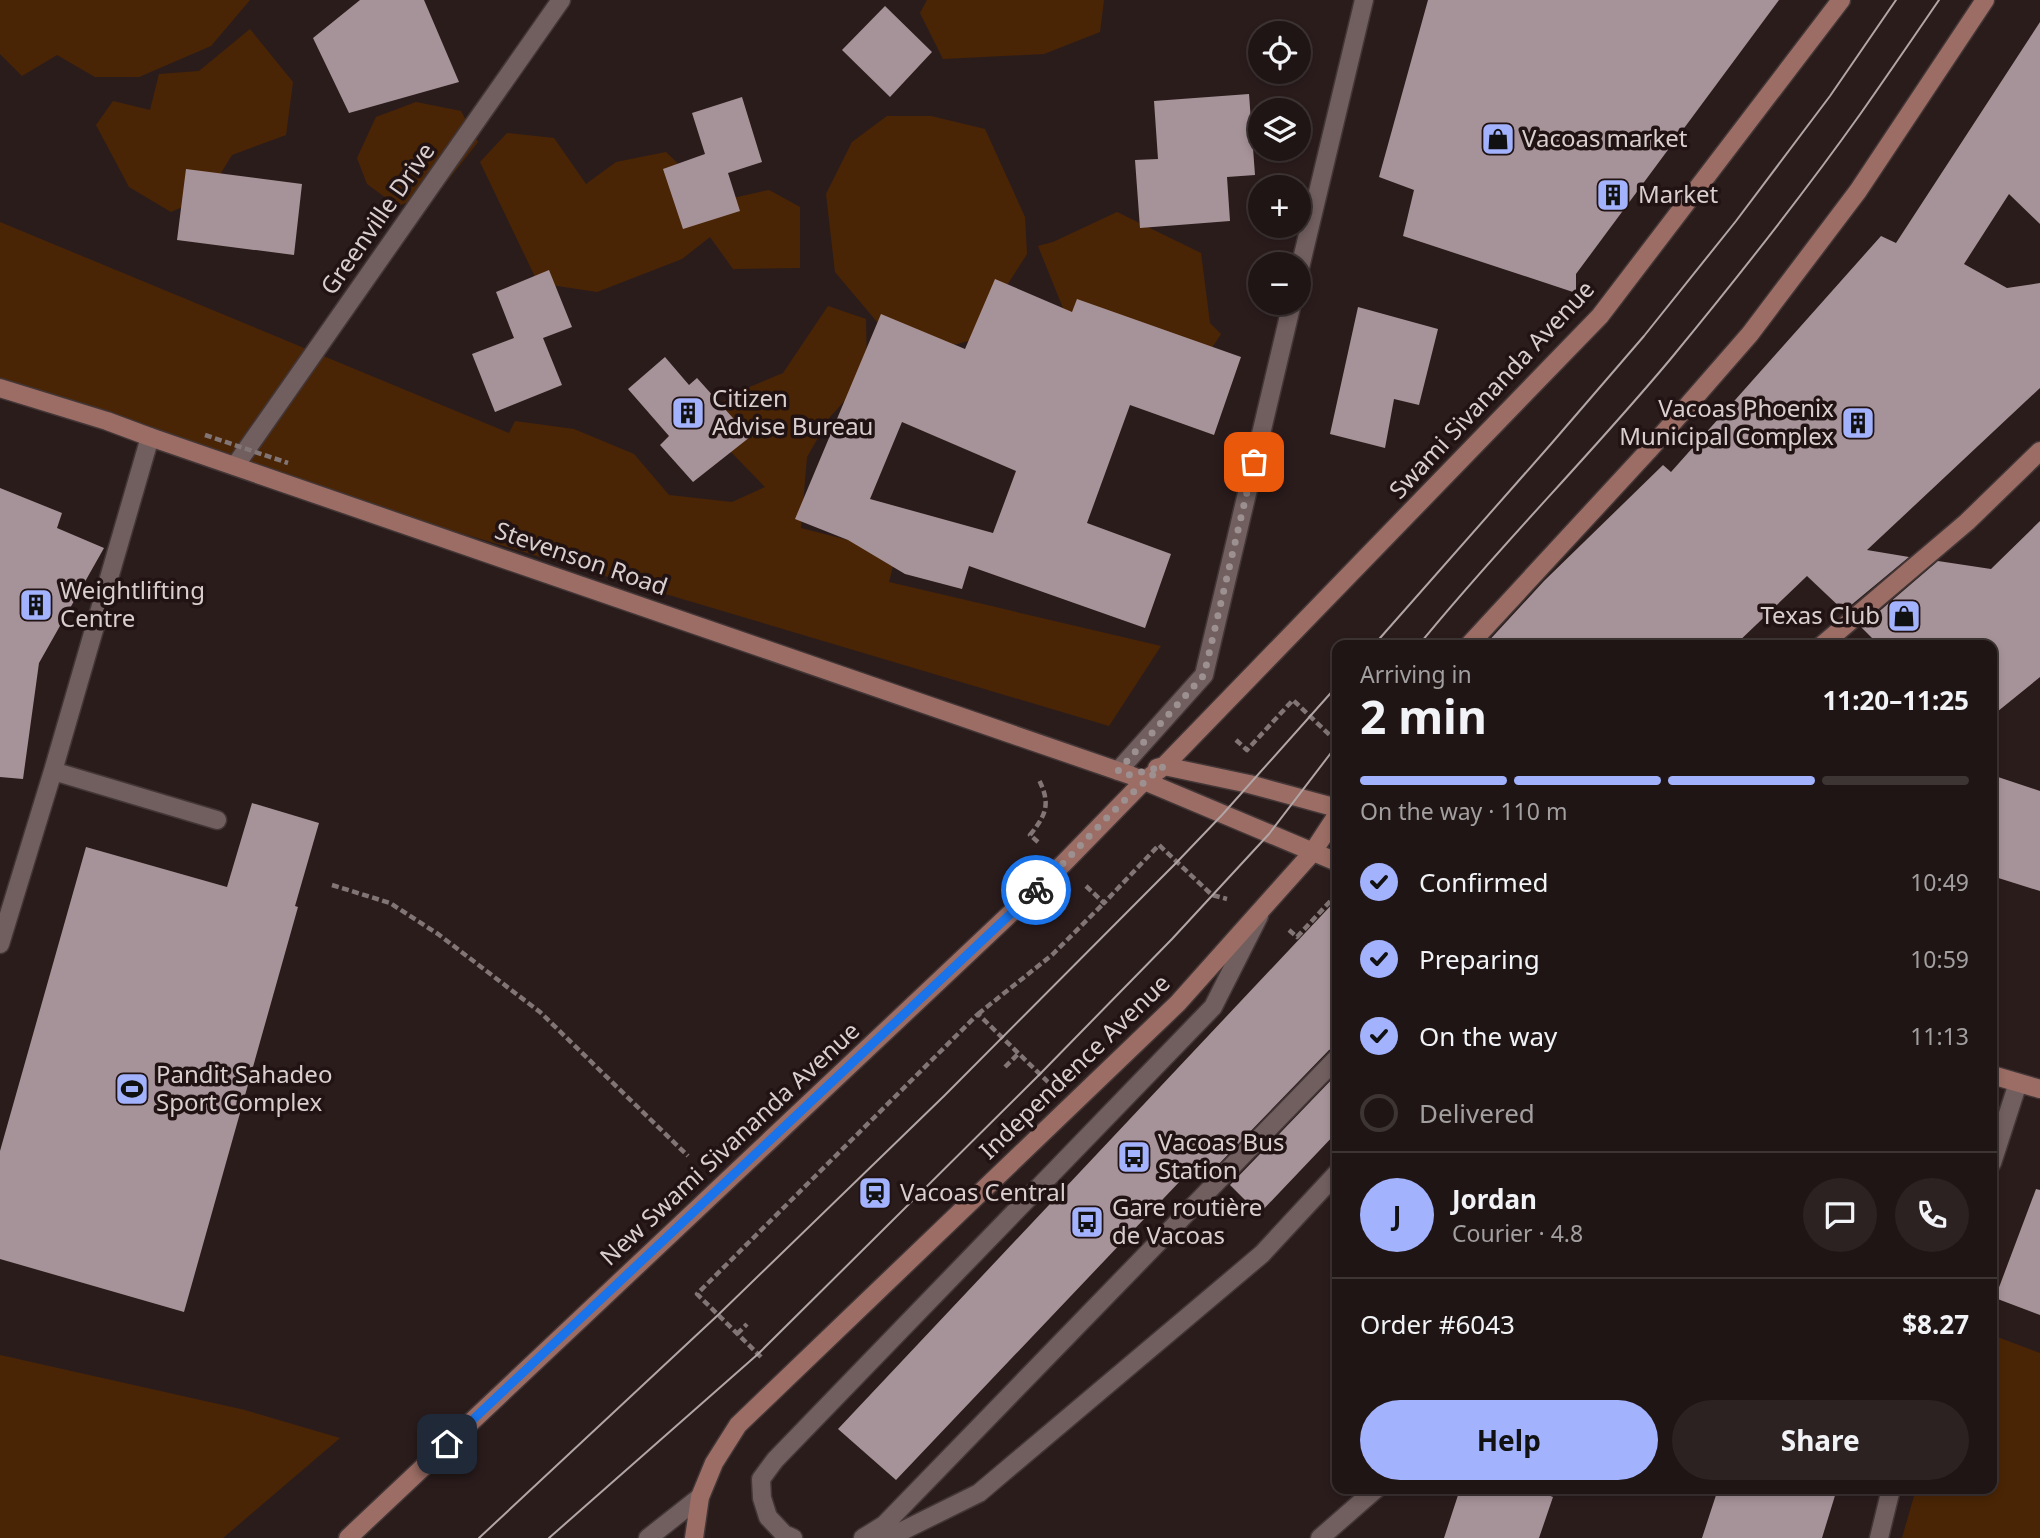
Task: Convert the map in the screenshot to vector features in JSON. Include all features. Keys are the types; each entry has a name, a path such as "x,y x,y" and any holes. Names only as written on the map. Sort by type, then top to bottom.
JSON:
{"street":[{"name":"Greenville Drive","path":"235,466 561,0"},
{"path":"1304,252 1364,0"},
{"name":"Swami Sivananda Avenue","path":"1164,766 1600,316 1841,0"},
{"path":"1474,640 1751,334 1858,191 1985,0"},
{"path":"1130,776 1204,675 1289,315"},
{"name":"Stevenson Road","path":"0,388 107,421 1130,776 1332,860"},
{"path":"0,944 150,437"},
{"path":"1828,640 1967,522 2040,451"},
{"path":"1130,776 1164,766 1249,784 1332,807"},
{"path":"53,771 217,820"},
{"name":"New Swami Sivananda Avenue","path":"348,1538 1063,864 1130,776"},
{"path":"1312,853 1332,823"},
{"name":"Independence Avenue","path":"694,1538 700,1497 714,1463 738,1425 1178,1003 1312,853"},
{"path":"793,1538 784,1534 768,1517 762,1498 761,1479 775,1460 1213,1007 1264,906"},
{"path":"863,1538 884,1525 1332,1063"},
{"path":"1997,1077 2040,1089"},
{"path":"1997,1148 2018,1083"},
{"path":"888,1538 979,1493 1262,1254 1332,1179"},
{"path":"1320,1538 1370,1494"},
{"path":"1879,1538 1890,1494"},
{"path":"648,1538 700,1497"}],"path":[{"path":"205,435 288,463"},
{"path":"1212,717 1247,750 1293,700 1332,736"},
{"path":"1036,775 1044,791 1046,805 1042,820 1030,835 1104,903"},
{"path":"783,1380 697,1294 978,1014 1052,955 1160,845 1212,895 1264,906 1297,937 1332,899"},
{"path":"332,885 390,903 438,934 530,1004 688,1156"},
{"path":"978,1014 1057,1091"},
{"path":"1005,1067 1018,1054"},
{"path":"737,1334 747,1324"}],"shaded area":[{"path":"0,0 250,0 211,46 139,77 95,77 57,55 22,76 0,54"},
{"path":"927,0 1104,0 1100,32 1044,54 943,59 920,13"},
{"path":"250,29 293,82 286,135 232,155 207,196 171,212 129,187 96,125 113,101 150,110 159,74 199,71"},
{"path":"416,102 461,111 478,142 438,193 397,206 367,184 357,158 376,117"},
{"path":"887,116 931,116 985,129 1025,217 1027,254 972,340 921,354 883,329 835,272 826,194 852,142"},
{"path":"507,133 554,138 586,184 616,162 666,152 694,179 711,203 769,190 800,207 800,268 733,269 710,237 682,259 597,292 538,283 480,162"},
{"path":"1117,212 1201,253 1210,323 1221,334 1194,375 1065,313 1038,246 1053,242"},
{"path":"0,222 509,433 515,421 574,429 634,454 669,495 732,502 765,487 731,452 708,411 735,393 783,373 828,306 866,319 867,376 830,417 807,457 801,528 848,540 877,536 894,562 889,582 1161,646 1109,726 235,466 0,380"},
{"path":"1997,1337 2040,1353 2040,1538 1902,1538 1915,1494 1997,1494"},
{"path":"0,1355 245,1410 340,1438 223,1538 0,1538"}],"building":[{"path":"360,0 424,0 459,82 349,113 313,38"},
{"name":"Vacoas market","path":"1428,0 1779,0 1576,274 1576,293 1403,236 1414,190 1379,177"},
{"path":"885,6 932,52 890,97 842,50"},
{"path":"2040,22 2040,224 2009,194 1964,264 2007,288 2040,283 2040,388 1867,550 1909,557 1844,611 1807,576 1740,640 1490,640 1544,581 1663,465 1671,472 1881,236 1896,243"},
{"path":"1249,94 1248,161 1254,161 1255,175 1227,177 1230,221 1140,228 1135,160 1158,159 1154,101"},
{"path":"742,97 762,162 728,173 740,211 683,229 663,169 705,154 692,113"},
{"path":"186,169 302,184 294,255 177,240"},
{"path":"549,270 572,327 543,338 562,385 495,412 472,354 514,338 496,292"},
{"path":"995,279 1072,312 1077,299 1241,357 1214,435 1130,405 1087,523 1171,554 1145,628 969,566 962,589 905,574 848,540 795,519 881,314 965,349","holes":["902,422 1016,471 993,533 870,499"]},
{"path":"1358,307 1438,329 1419,405 1394,399 1385,448 1330,434"},
{"name":"Citizen Advise Bureau","path":"665,357 689,385 697,378 750,437 693,482 660,445 669,436 628,389"},
{"name":"Weightlifting Centre","path":"0,488 62,513 57,528 104,548 39,663 23,779 0,777"},
{"path":"2040,521 2040,677 1997,712 1997,640 1874,640 1861,627 1938,561 1991,569"},
{"path":"1997,777 2040,791 2040,891 1997,878"},
{"name":"Pandit Sahadeo Sport Complex","path":"252,803 319,823 295,906 298,907 184,1312 0,1259 0,1151 86,847 227,887"},
{"name":"Gare routière de Vacoas","path":"1332,904 1332,1049 1214,1169 1202,1158 896,1480 838,1429"},
{"name":"Gare routière de Vacoas","path":"1332,1079 1332,1137 1259,1214 1230,1185"},
{"path":"2036,1189 2040,1190 2040,1315 1997,1299"},
{"path":"1458,1494 1545,1494 1553,1497 1539,1538 1444,1538"},
{"path":"1716,1494 1835,1494 1822,1538 1702,1538"}],"tram line":[{"path":"1378,640 1644,336 1736,221 1830,96 1896,0"},
{"path":"1423,640 1480,572 1642,393 1722,296 1839,144 1939,0"},
{"path":"479,1538 718,1315 944,1096 1177,862 1332,692"},
{"path":"549,1538 758,1354 1040,1074 1172,939 1269,834 1332,752"}],"way so far":[{"path":"1036,890 1143,782 1164,766 1130,775 1118,771 1204,675 1254,462"}],"place":[{"name":"Vacoas market","path":"1498,139"},
{"name":"Market","path":"1613,195"},
{"name":"Citizen Advise Bureau","path":"688,413"},
{"name":"Vacoas Phoenix Municipal Complex","path":"1858,423"},
{"name":"Weightlifting Centre","path":"36,605"},
{"name":"Texas Club","path":"1904,616"},
{"name":"Pandit Sahadeo Sport Complex","path":"132,1089"},
{"name":"Vacoas Bus Station","path":"1134,1157"},
{"name":"Vacoas Central","path":"875,1193"},
{"name":"Gare routière de Vacoas","path":"1087,1222"}],"route":[{"path":"447,1444 1036,890"}]}
